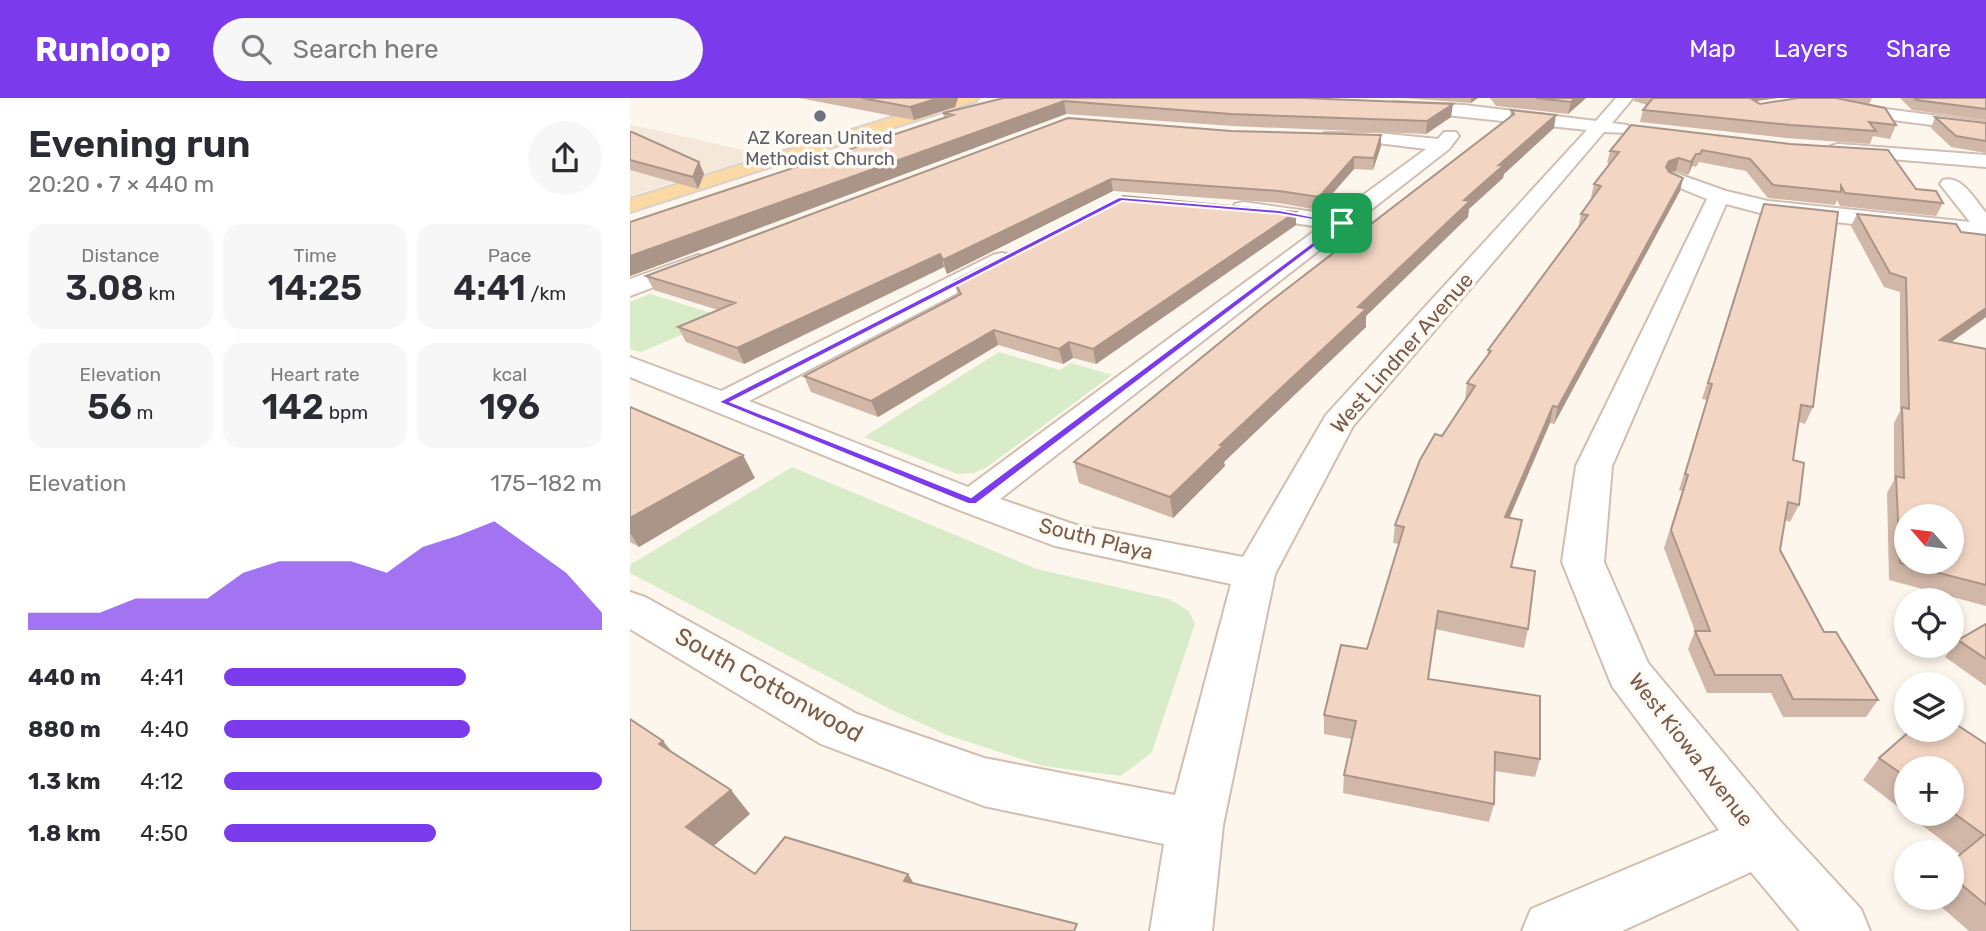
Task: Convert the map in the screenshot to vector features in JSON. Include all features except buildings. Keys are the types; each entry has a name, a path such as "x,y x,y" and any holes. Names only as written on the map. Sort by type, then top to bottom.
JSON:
{"main road":[{"path":"630,206 977,102"},
{"path":"630,223 977,102"}],"street":[{"path":"1790,104 1811,99 1870,112 1986,127"},
{"path":"1381,104 1465,110 1619,111"},
{"path":"972,502 1443,145 1459,125 1465,110"},
{"name":"West Lindner Avenue","path":"1181,931 1195,825 1254,574 1338,422 1619,111"},
{"path":"1306,136 1378,138 1443,145"},
{"path":"1826,149 1986,161"},
{"path":"1675,178 1719,196 1768,208 1822,216 1986,229"},
{"path":"1950,184 1986,229"},
{"name":"West Kiowa Avenue","path":"1719,196 1701,229 1594,466 1583,562 1629,673 1760,840 1839,931"},
{"path":"1226,208 1279,212 1342,223"},
{"path":"723,402 1024,248"},
{"path":"630,288 720,254"},
{"name":"South Playa","path":"630,366 972,502 1069,537 1254,574"},
{"name":"South Cottonwood","path":"630,608 839,729 984,782 1195,825"},
{"path":"1553,931 1760,840"}],"shaded area":[{"path":"630,125 674,134 764,155 630,196"}],"green space":[{"path":"650,294 724,317 641,352 630,349 630,302"},
{"path":"999,352 1060,370 1071,363 1112,375 987,467 974,473 957,474 864,437"},
{"path":"792,467 1037,569 1169,599 1189,611 1195,624 1152,752 1121,776 1043,766 947,735 890,709 630,573 630,565"}],"place":[{"name":"AZ Korean United Methodist Church","path":"820,116"}],"route":[{"path":"1121,199 1279,212 1342,223 972,502 723,402 1121,199"}]}
